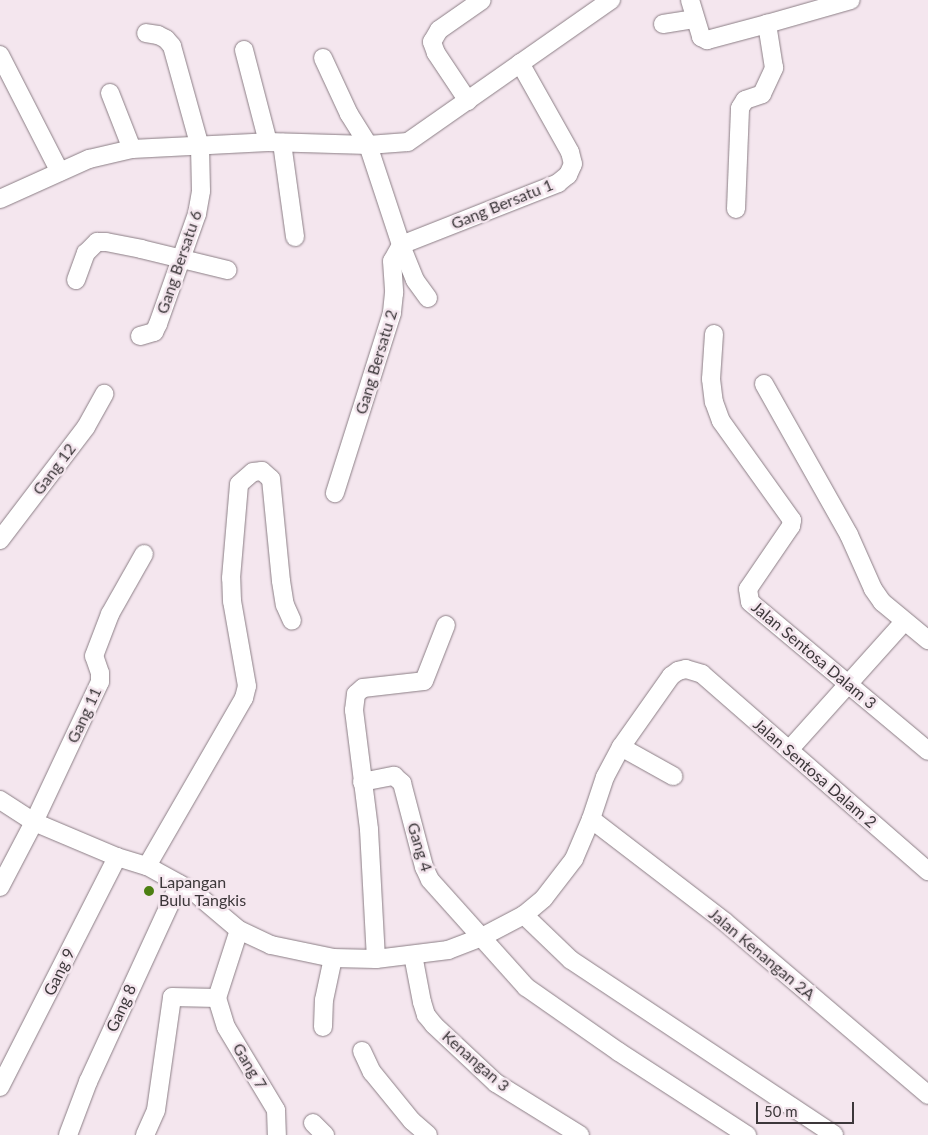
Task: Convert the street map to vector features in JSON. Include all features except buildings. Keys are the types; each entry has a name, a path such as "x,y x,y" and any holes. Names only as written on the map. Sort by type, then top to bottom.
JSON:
{"street":[{"path":"468,101 436,53 432,42 439,30 482,0"},
{"path":"0,199 89,159 132,149 275,143 368,145 408,142 611,0"},
{"path":"690,0 694,19 701,37 707,40 851,0"},
{"path":"663,24 694,19"},
{"path":"736,209 740,108 745,100 762,94 774,68 767,24"},
{"name":"Gang Bersatu 6","path":"140,336 154,332 182,259 201,202 200,147 172,46 158,35 146,33"},
{"path":"244,50 275,143 295,237"},
{"path":"0,55 60,172"},
{"path":"323,58 349,114 368,145 401,245 415,280 428,298"},
{"name":"Gang Bersatu 1","path":"401,245 558,183 568,175 573,164 570,152 520,63"},
{"path":"110,93 132,149"},
{"path":"76,280 86,253 97,242 106,242 227,270"},
{"name":"Gang Bersatu 2","path":"334,493 392,313 394,293 392,261 401,245"},
{"name":"Jalan Sentosa Dalam 3","path":"714,334 711,378 714,402 721,421 792,520 791,526 748,589 750,602 928,751"},
{"path":"764,384 849,535 872,589 882,602 928,640"},
{"name":"Gang 12","path":"0,540 86,427 104,394"},
{"path":"148,866 244,698 248,679 232,601 231,578 239,484 253,472 262,471 271,479 283,597 292,621"},
{"name":"Gang 11","path":"0,887 34,822 100,682 100,673 94,656 110,614 144,554"},
{"path":"789,750 904,622"},
{"path":"376,958 368,829 354,710 356,694 363,688 424,681 446,625"},
{"name":"Jalan Sentosa Dalam 2","path":"621,747 671,676 686,669 702,674 928,871"},
{"path":"0,800 34,822 117,857 148,866 194,892 240,930 271,945 333,958 376,958 448,950 480,938 524,915 544,898 574,859 606,777 621,747 673,776"},
{"name":"Gang 4","path":"362,782 394,776 402,784 424,867 430,880 480,938"},
{"name":"Jalan Kenangan 2A","path":"591,819 726,922 928,1095"},
{"name":"Gang 9","path":"0,1087 117,857"},
{"name":"Gang 8","path":"68,1135 88,1082 179,884"},
{"path":"524,915 571,960 834,1135"},
{"path":"145,1135 156,1110 172,997 217,998 240,930"},
{"path":"480,938 526,987 619,1052 747,1135"},
{"name":"Kenangan 3","path":"414,955 422,1002 426,1015 434,1025 496,1083 580,1135"},
{"path":"323,1027 324,1000 333,958"},
{"name":"Gang 7","path":"217,998 226,1027 276,1110 277,1135"},
{"path":"362,1051 372,1072 412,1121 428,1135"}],"place":[{"name":"Lapangan Bulu Tangkis","path":"149,891"}]}
